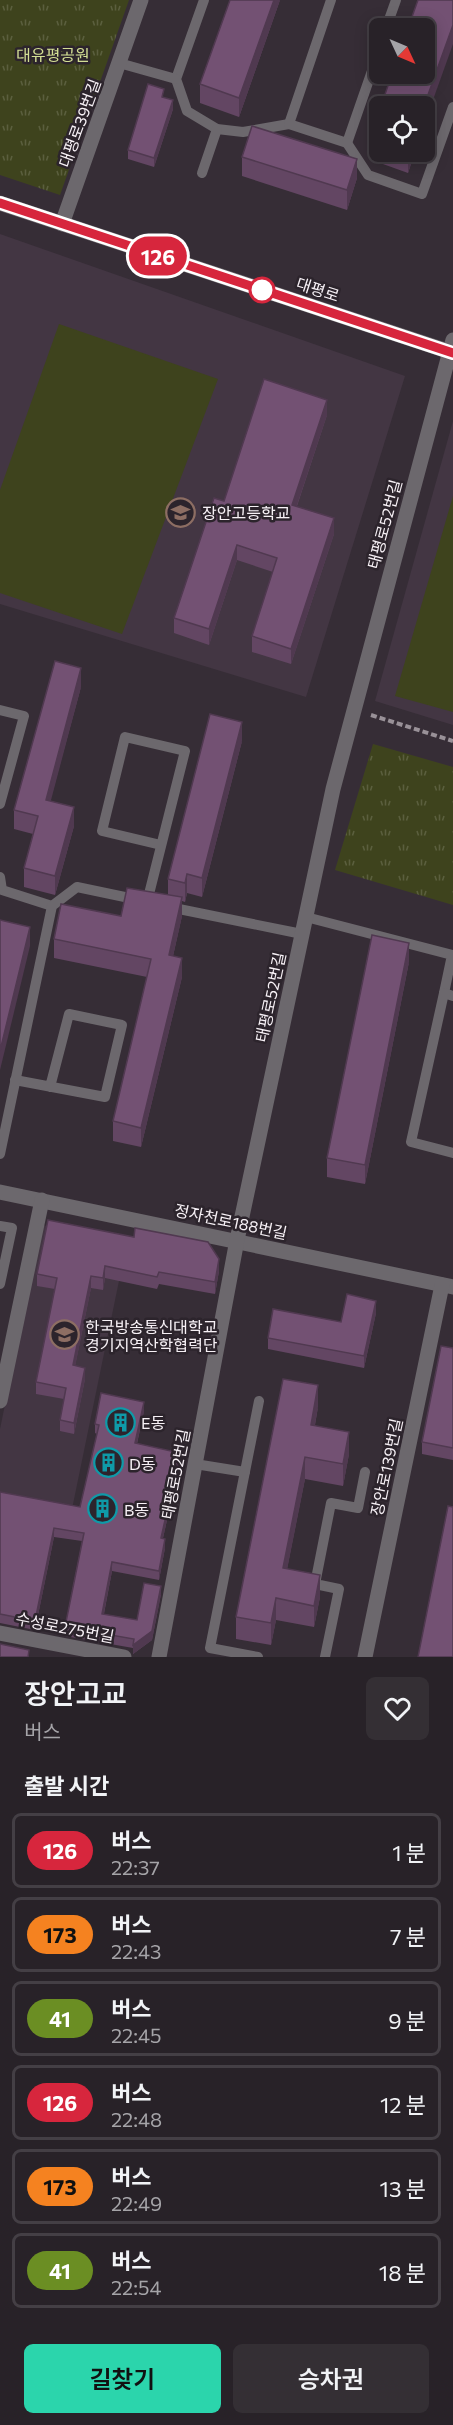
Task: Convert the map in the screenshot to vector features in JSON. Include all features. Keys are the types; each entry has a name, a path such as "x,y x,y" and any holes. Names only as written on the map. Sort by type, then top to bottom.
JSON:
{"street":[{"name":"대평로39번길","path":"62,224 141,0"},
{"name":"대평로","path":"0,203 452,348"},
{"name":"태평로52번길","path":"159,1657 237,1240 302,934 353,709 452,348"},
{"name":"정자천로188번길","path":"0,1192 447,1286"},
{"path":"0,1401 42,1200"},
{"name":"장안로139번길","path":"365,1657 447,1286"},
{"name":"수성로275번길","path":"0,1633 123,1657"}],"lane":[{"path":"204,0 176,79 187,111 217,129 243,132 289,123 347,143 368,175 422,194 453,107"},
{"path":"289,123 331,0"},
{"path":"390,18 396,0"},
{"path":"119,63 176,79"},
{"path":"347,143 369,80"},
{"path":"202,173 217,129"},
{"path":"0,710 24,716 0,804"},
{"path":"147,902 185,751 125,736 102,831 161,844"},
{"path":"0,877 1,892 52,906"},
{"path":"0,1154 52,906 76,888 302,934"},
{"path":"306,917 452,955 448,994 411,1142 453,1153"},
{"path":"15,1080 50,1087 105,1097 122,1025 69,1014 50,1087"},
{"path":"0,1226 12,1228 0,1284"},
{"path":"258,1657 210,1648 259,1401"},
{"path":"195,1464 245,1472"},
{"path":"325,1657 339,1589 315,1584 331,1503 358,1508 365,1472"}],"path":[{"path":"353,709 453,741"}],"shaded area":[{"name":"장안고등학교","path":"0,234 405,376 306,697 0,604"},
{"path":"453,421 453,725 375,701"},
{"name":"한국방송통신대학교 경기지역산학협력단","path":"42,1225 127,1242 72,1509 0,1494 0,1429"}],"green space":[{"name":"대유평공원","path":"0,0 129,0 60,195 0,175"},
{"path":"59,324 218,379 122,634 0,593 0,490"},
{"path":"453,496 453,712 395,696"},
{"path":"373,744 453,767 453,905 335,870"}],"building":[{"path":"230,0 274,0 239,98 200,84"},
{"path":"418,0 453,0 453,25 435,75 435,18 412,18"},
{"path":"148,84 164,89 162,97 173,100 154,158 128,150"},
{"path":"389,84 432,84 428,96 384,96"},
{"path":"252,126 357,159 347,190 242,157"},
{"name":"장안고등학교","path":"264,379 327,400 292,505 334,518 291,649 252,636 277,558 237,545 209,629 174,618 214,498 224,501"},
{"path":"55,661 81,668 46,800 74,807 55,876 24,868 38,816 14,810"},
{"path":"210,714 242,722 202,878 187,874 185,883 168,879"},
{"path":"127,888 182,897 169,955 182,958 141,1128 113,1121 151,959 54,939 61,904 121,916"},
{"path":"0,920 30,927 0,1051"},
{"path":"372,935 409,943 365,1165 327,1158"},
{"path":"48,1220 134,1237 135,1228 208,1242 219,1259 215,1282 159,1272 157,1277 105,1266 103,1278 91,1276 73,1365 85,1368 74,1423 60,1420 66,1388 36,1382 57,1278 37,1274"},
{"path":"347,1294 376,1301 364,1356 268,1338 273,1309 341,1322"},
{"path":"441,1346 453,1348 453,1448 422,1442"},
{"path":"283,1379 318,1385 311,1425 349,1432 343,1464 305,1457 283,1568 320,1575 314,1606 276,1598 271,1623 236,1617"},
{"path":"101,1393 144,1402 135,1443 180,1453 161,1538 165,1539 159,1571 112,1562 102,1614 137,1620 144,1583 161,1586 152,1631 133,1645 134,1639 65,1627 84,1533 54,1528 35,1621 0,1614 0,1492 80,1507 99,1425 95,1424"},
{"path":"448,1506 453,1507 453,1657 418,1657"},
{"path":"0,1644 29,1650 28,1657 0,1657"}],"bus line":[{"name":"126","path":"0,203 453,353"}],"place":[{"name":"장안고등학교","path":"181,512"},
{"name":"한국방송통신대학교 경기지역산학협력단","path":"64,1335"},
{"name":"E동","path":"120,1422"},
{"name":"D동","path":"108,1463"},
{"name":"B동","path":"103,1509"}]}
